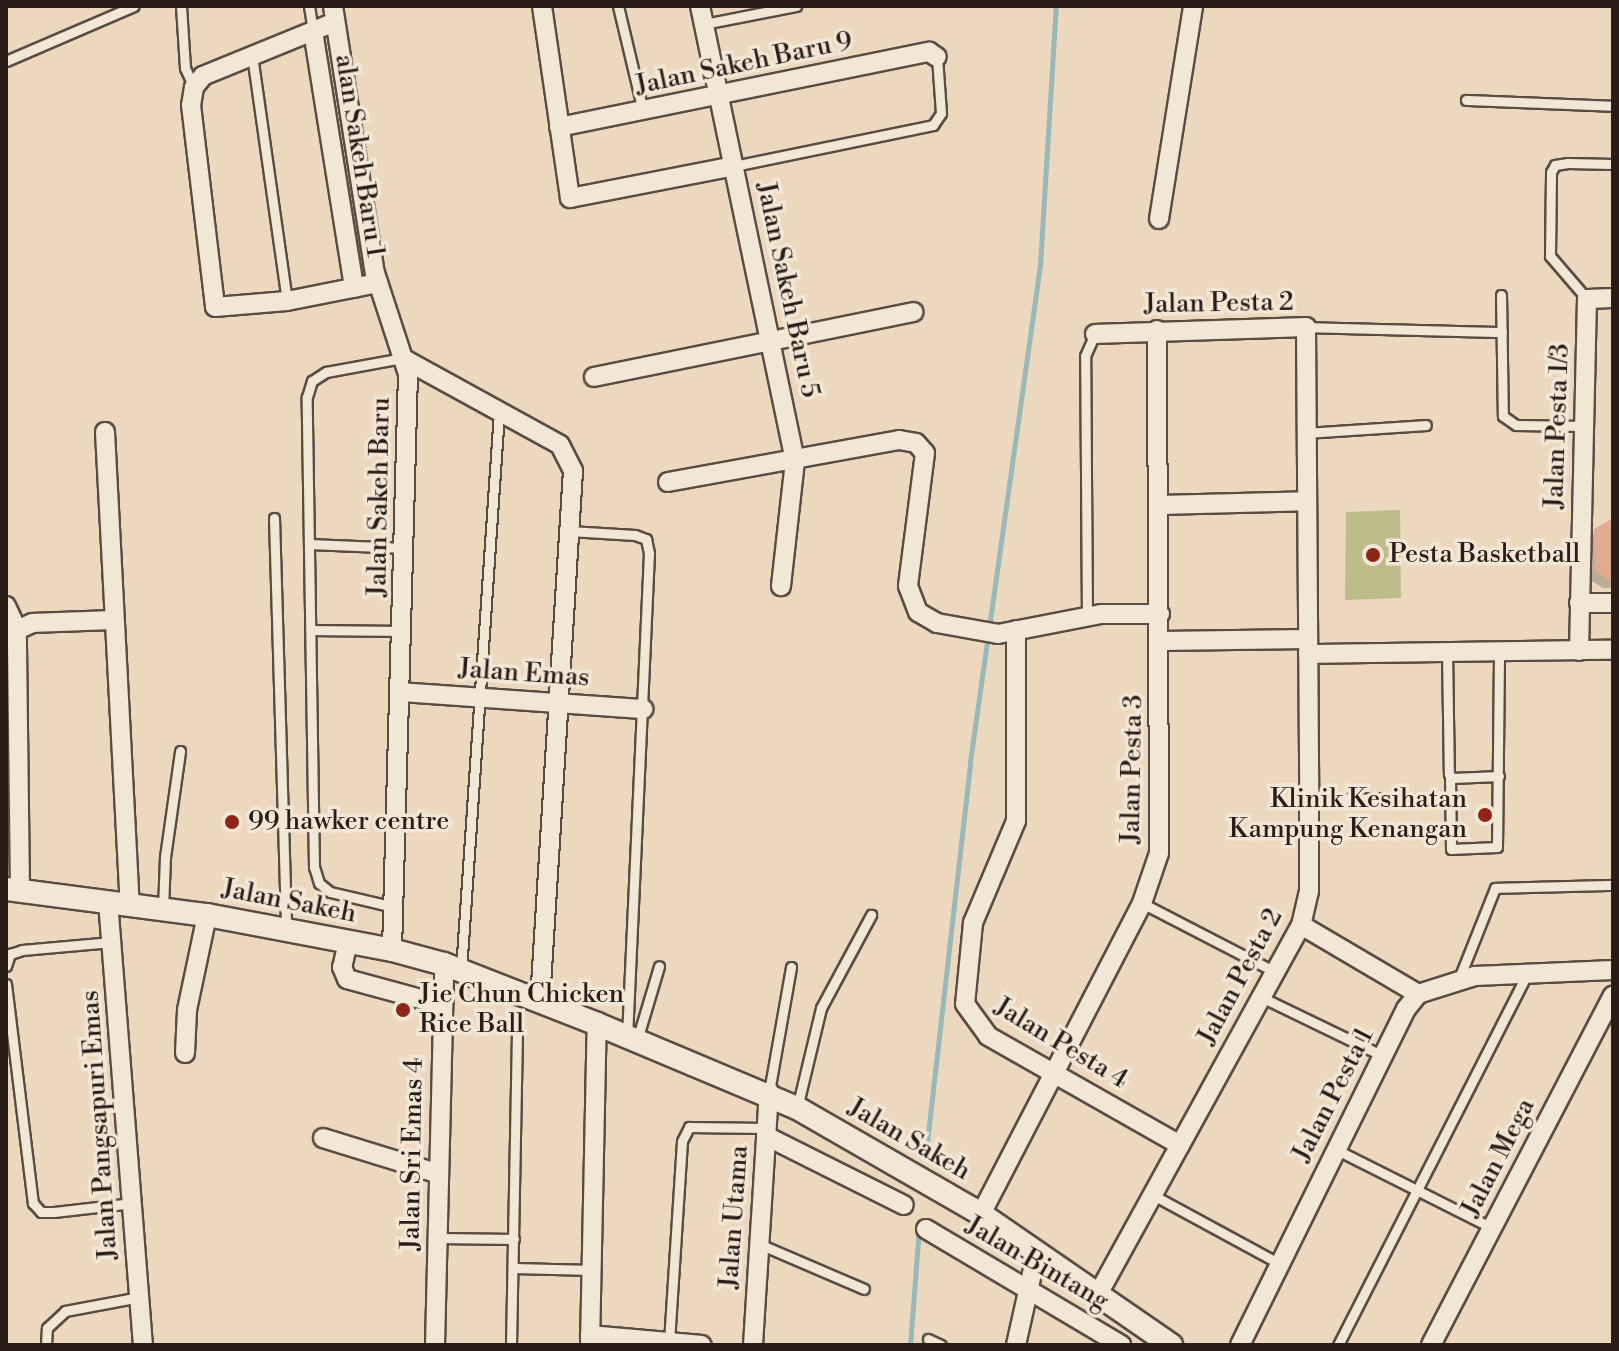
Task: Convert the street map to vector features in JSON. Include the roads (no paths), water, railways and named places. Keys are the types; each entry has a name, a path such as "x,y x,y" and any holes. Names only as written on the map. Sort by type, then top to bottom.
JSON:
{"street":[{"path":"542,6 568,195 573,199 734,166"},
{"path":"1159,219 1193,6"},
{"path":"334,14 313,31 203,76 194,87 191,105 215,307 221,311 378,283"},
{"name":"Jalan Sakeh Baru","path":"334,14 378,283 402,358 409,406 392,950"},
{"name":"Jalan Sakeh Baru 5","path":"702,15 795,461 781,586"},
{"name":"alan Sakeh Baru 1","path":"313,31 354,288"},
{"name":"Jalan Sakeh Baru 9","path":"559,127 720,97 929,52 937,57"},
{"path":"1587,299 1613,298"},
{"name":"Jalan Pesta 1/3","path":"1579,651 1587,299"},
{"path":"594,377 913,312"},
{"name":"Jalan Pesta 2","path":"1095,334 1306,327 1309,798 1309,891 1301,925 1099,1293"},
{"name":"Jalan Pesta 3","path":"981,1214 1142,903 1159,853 1161,641 1157,330"},
{"path":"402,358 560,445 573,471 540,1001"},
{"name":"Jalan Pangsapuri Emas","path":"105,432 119,902 112,942 143,1345"},
{"path":"668,482 899,440 916,443 925,453 910,600 937,623 977,632 1007,632 1087,617 1160,614"},
{"path":"1159,505 1307,501"},
{"path":"1579,603 1613,603"},
{"path":"6,606 17,630 13,890"},
{"path":"17,630 33,623 111,620"},
{"name":"Jalan Pesta 4","path":"1007,632 1016,821 973,923 965,1004 988,1036 1180,1145"},
{"path":"1161,641 1447,652 1613,650"},
{"name":"Jalan Emas","path":"400,692 643,709"},
{"name":"Jalan Sakeh","path":"13,890 207,915 392,950 453,968 540,1001 769,1092 981,1214 1171,1345"},
{"path":"185,1053 187,1010 207,915"},
{"path":"1301,925 1418,994 1475,976 1613,970"},
{"path":"348,942 342,967 347,979 443,1005"},
{"name":"Jalan Sri Emas 4","path":"435,1345 443,1005 453,968"},
{"name":"Jalan Pesta 1","path":"1240,1345 1335,1149 1418,994"},
{"name":"Jalan Mega","path":"1431,1345 1613,995"},
{"path":"597,1024 590,1340 702,1345"},
{"name":"Jalan Utama","path":"753,1345 769,1092"},
{"path":"766,1132 904,1205"},
{"path":"323,1138 439,1174"},
{"name":"Jalan Bintang","path":"926,1229 1121,1345"},
{"path":"1016,1345 1037,1251"}],"lane":[{"path":"6,61 134,6"},
{"path":"181,6 185,68 194,87"},
{"path":"309,6 313,31"},
{"path":"618,6 643,111"},
{"path":"702,15 796,6"},
{"path":"252,55 287,301"},
{"path":"734,166 933,125 941,113 937,57"},
{"path":"1466,100 1613,106"},
{"path":"1587,299 1550,256 1551,172 1555,165 1613,164"},
{"path":"1501,295 1503,416 1509,423 1584,426"},
{"path":"1306,327 1502,332"},
{"path":"1087,617 1085,356 1095,334"},
{"path":"394,907 330,892 319,883 314,867 307,397 312,381 326,372 402,358"},
{"path":"453,968 480,697 499,410"},
{"path":"1306,433 1426,425"},
{"path":"274,518 286,930"},
{"path":"569,531 646,539 632,1038"},
{"path":"309,544 405,548"},
{"path":"311,630 403,631"},
{"path":"1447,652 1451,849 1494,849 1499,843 1499,652"},
{"path":"163,909 165,857 180,751"},
{"path":"1450,777 1499,776"},
{"path":"1309,798 1410,799"},
{"path":"1457,984 1495,888 1613,885"},
{"path":"1142,903 1275,972"},
{"path":"797,1108 821,1008 871,915"},
{"path":"6,966 10,954 22,950 112,942"},
{"path":"632,1038 659,966"},
{"path":"769,1092 791,967"},
{"path":"1338,1345 1527,974"},
{"path":"6,984 33,1203 41,1212 132,1203"},
{"path":"1261,997 1383,1056"},
{"path":"511,1345 517,1029"},
{"path":"669,1342 682,1141 689,1127 766,1132"},
{"path":"1335,1149 1492,1228"},
{"path":"1153,1195 1278,1263"},
{"path":"437,1238 514,1239"},
{"path":"759,1244 864,1289"},
{"path":"514,1268 592,1270"},
{"path":"46,1345 47,1328 65,1311 140,1297"},
{"path":"928,1339 941,1345"}],"waterway":[{"path":"926,1151 970,762 1040,265 1056,6"},
{"path":"910,1345 919,1229"}],"place":[{"name":"Pesta Basketball","path":"1373,555"},
{"name":"Klinik Kesihatan Kampung Kenangan","path":"1485,815"},
{"name":"99 hawker centre","path":"232,822"},
{"name":"Jie Chun Chicken Rice Ball","path":"403,1010"}]}
